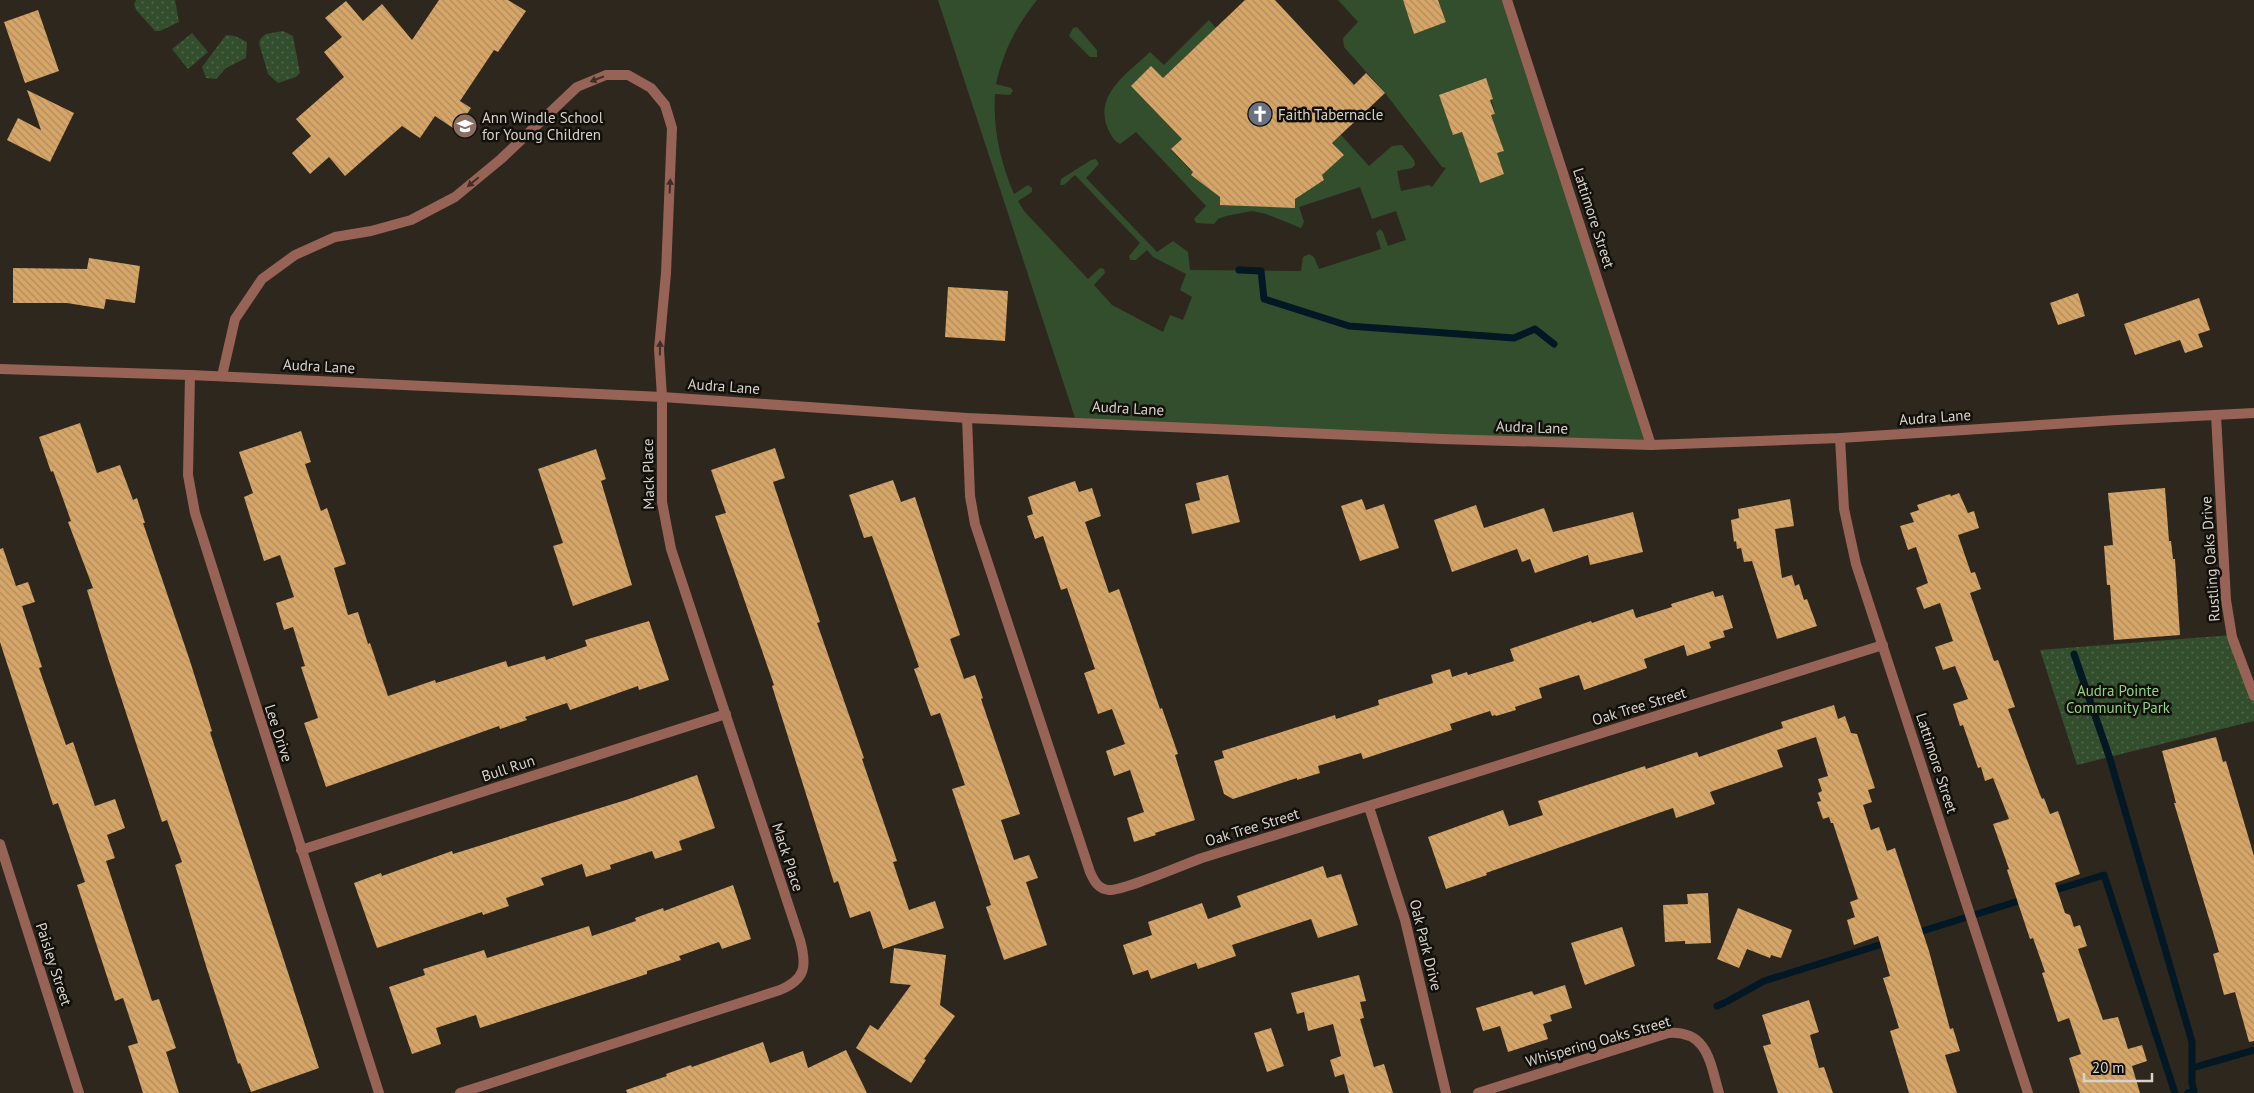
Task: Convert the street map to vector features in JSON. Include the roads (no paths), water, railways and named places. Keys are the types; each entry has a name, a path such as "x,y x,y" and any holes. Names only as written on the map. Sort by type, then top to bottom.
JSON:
{"street":[{"name":"Lattimore Street","path":"1507,0 1651,445"},
{"name":"Mack Place","path":"222,376 235,319 262,279 295,255 335,237 371,231 411,220 455,197 501,159 577,87 606,75 628,75 651,88 665,105 672,128 666,273 659,349 662,397 662,502 667,534 675,564 802,948 804,965 799,979 780,990 460,1093"},
{"name":"Audra Lane","path":"0,369 222,376 662,397 967,418 1442,439 1651,445 1840,438 2254,413"},
{"name":"Lee Drive","path":"190,375 188,474 194,513 379,1093"},
{"name":"Rustling Oaks Drive","path":"2216,415 2226,600 2232,637 2254,696"},
{"name":"Oak Tree Street","path":"967,418 970,496 975,524 1087,864 1096,884 1110,890 1121,888 1202,858 1883,645"},
{"name":"Lattimore Street","path":"1840,438 1847,526 1856,564 2028,1093"},
{"name":"Bull Run","path":"301,850 726,714"},
{"name":"Oak Park Drive","path":"1369,807 1405,920 1446,1093"},
{"name":"Paisley Street","path":"0,844 79,1093"},
{"name":"Whispering Oaks Street","path":"1478,1093 1676,1032 1690,1035 1703,1046 1719,1093"}],"waterway":[{"path":"1239,270 1261,271 1264,299 1349,326 1514,338 1535,329 1554,344"},
{"path":"2074,654 2110,759 2192,1042 2192,1083 2194,1091 2188,1093"},
{"path":"2049,892 2104,875 2175,1093"},
{"path":"1913,934 2025,899"},
{"path":"1728,1001 1764,981 1889,942"},
{"path":"1717,1006 1724,1003"},
{"path":"2192,1068 2254,1050"}],"place":[{"name":"Faith Tabernacle","path":"1260,114"},
{"name":"Ann Windle School for Young Children","path":"465,126"}],"park label":[{"name":"Audra Pointe Community Park","path":"2118,698"}]}
